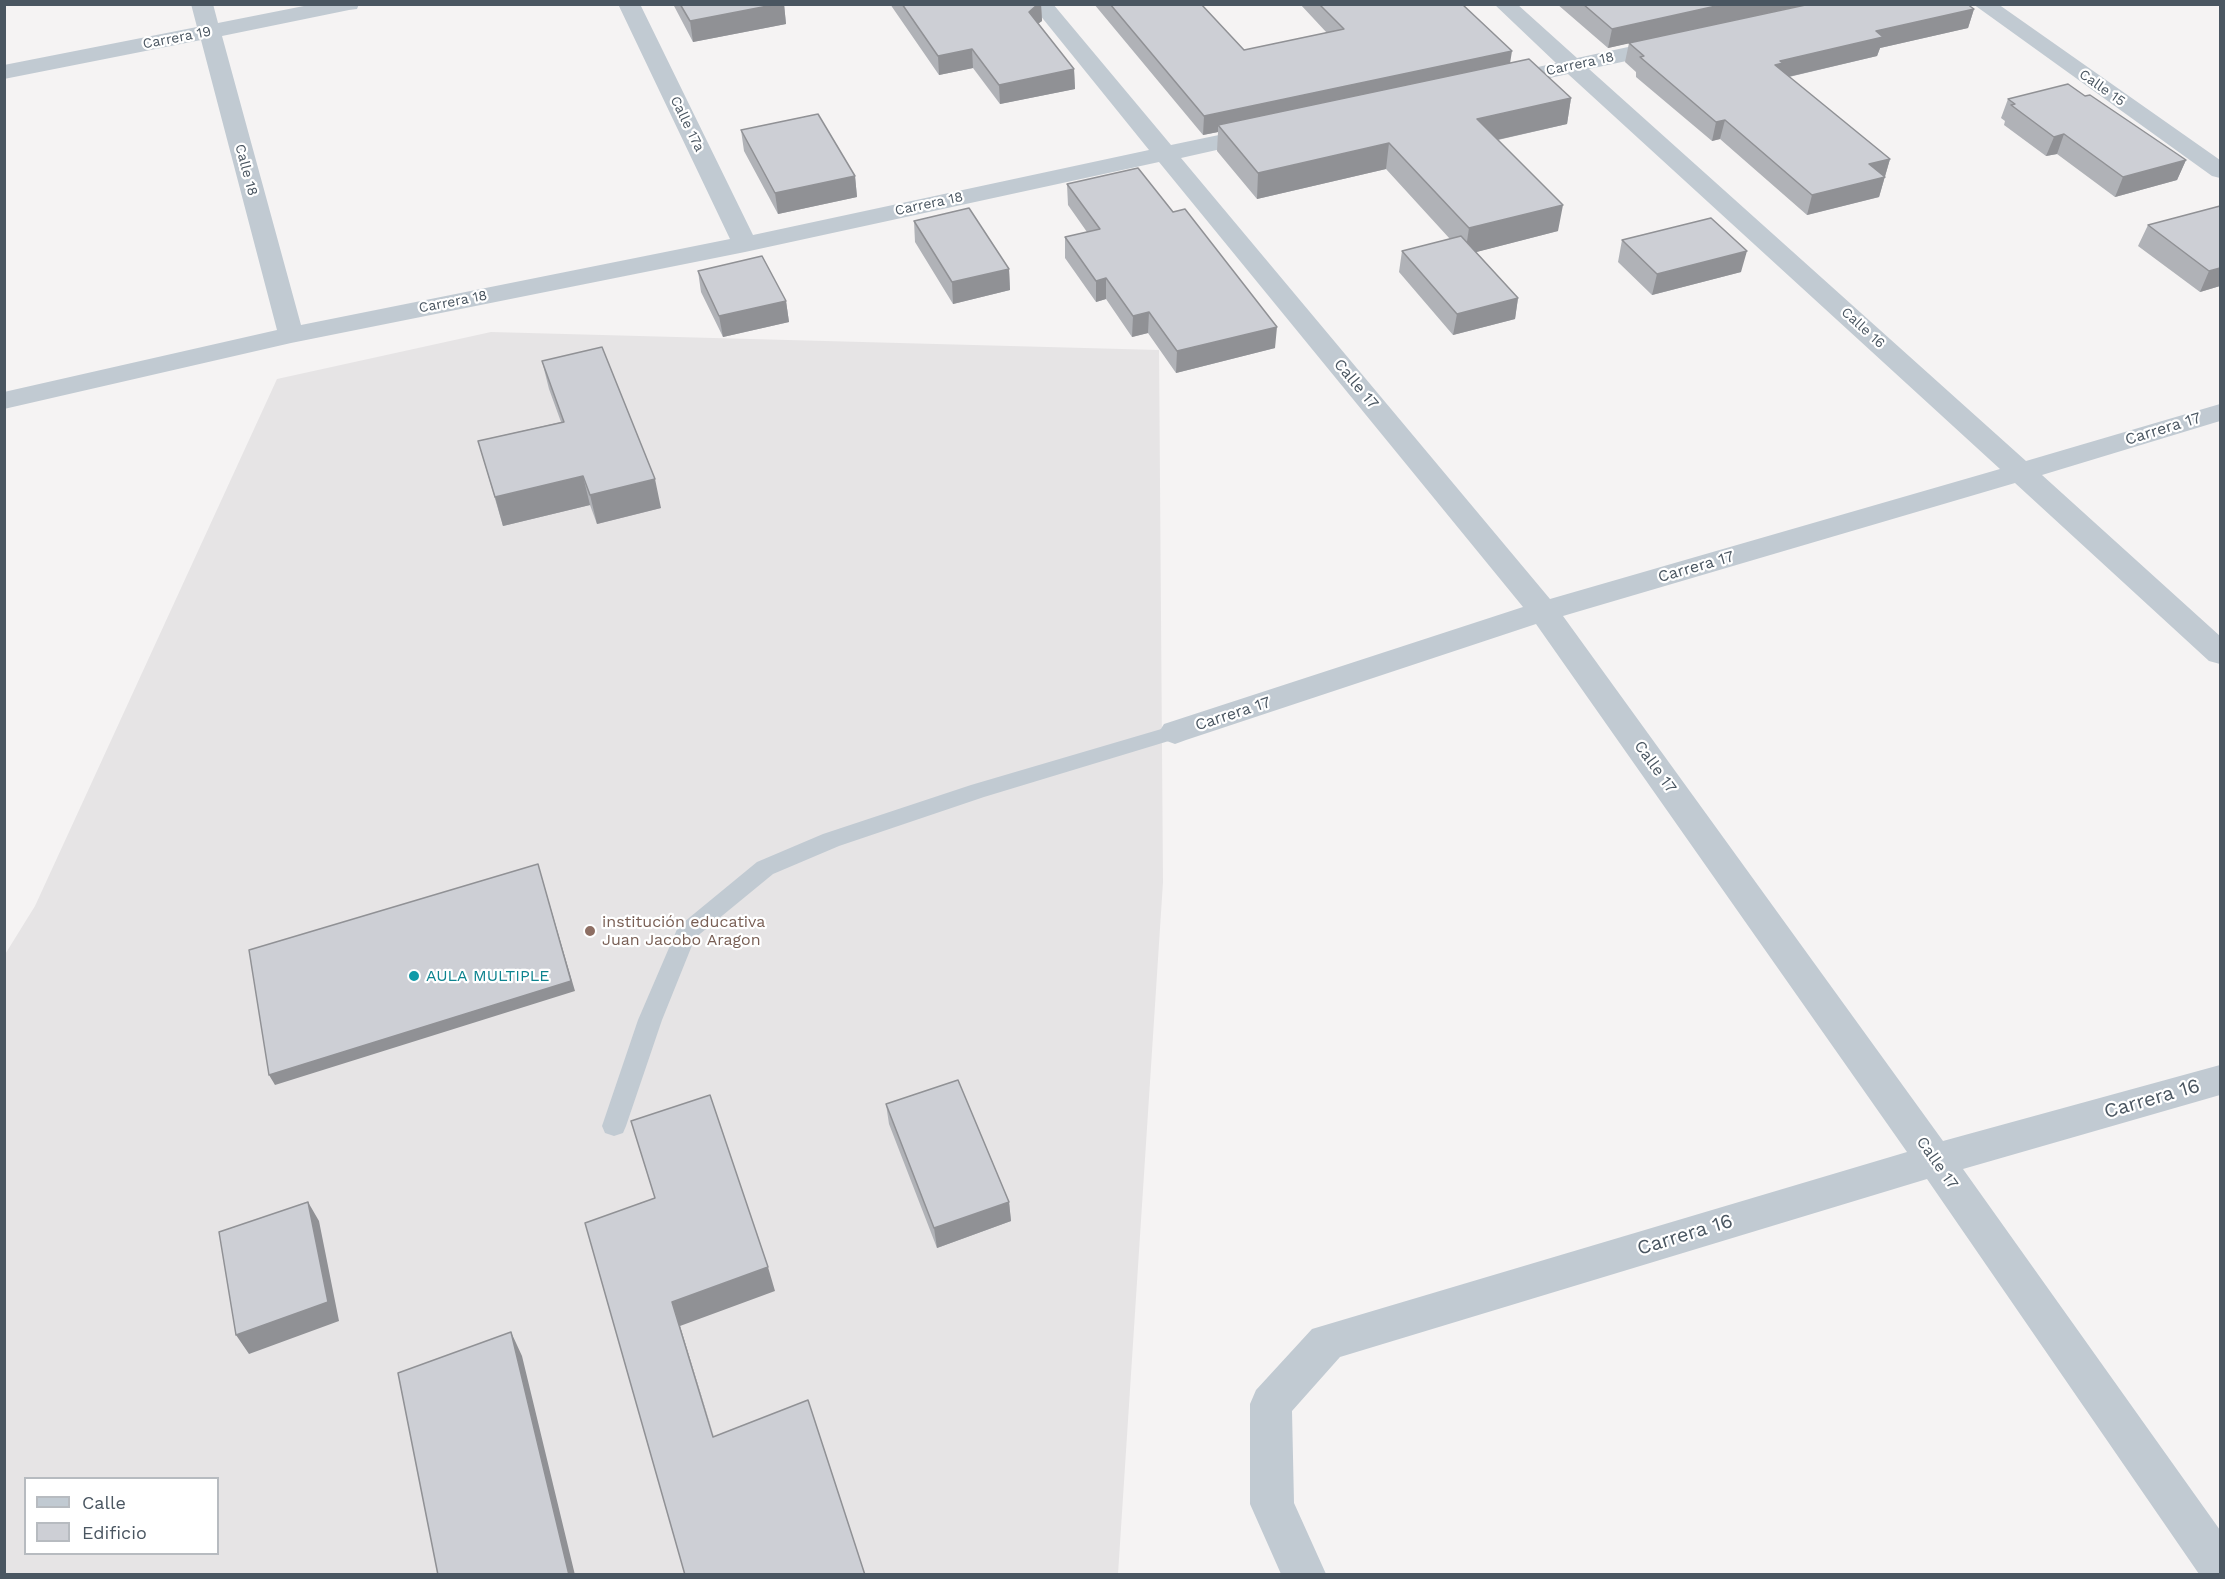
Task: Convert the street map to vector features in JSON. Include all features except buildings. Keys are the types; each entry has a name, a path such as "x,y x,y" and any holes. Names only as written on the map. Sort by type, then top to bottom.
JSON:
{"street":[{"name":"Calle 18","path":"202,4 291,335"},
{"name":"Carrera 19","path":"4,72 349,4"},
{"name":"Calle 17a","path":"628,4 745,244"},
{"name":"Calle 17","path":"1041,4 1543,611 1935,1160 2220,1567"},
{"name":"Calle 16","path":"1504,4 2220,652"},
{"name":"Calle 15","path":"1983,4 2220,171"},
{"name":"Carrera 18","path":"1480,86 1690,40"},
{"name":"Carrera 18","path":"4,401 291,335 745,244 1282,129"},
{"name":"Carrera 17","path":"1175,732 1543,611 2220,412"},
{"name":"Carrera 16","path":"1304,1575 1272,1504 1271,1404 1327,1342 1935,1160 2220,1080"}],"lane":[{"path":"614,1126 650,1020 686,933 765,868 831,840 1175,732"}],"shaded area":[{"name":"institución educativa Juan Jacobo Aragon","path":"491,332 1159,350 1163,882 1118,1574 5,1574 4,956 35,906 277,379"}],"place":[{"name":"institución educativa Juan Jacobo Aragon","path":"590,931"},
{"name":"AULA MULTIPLE","path":"414,976"}]}
